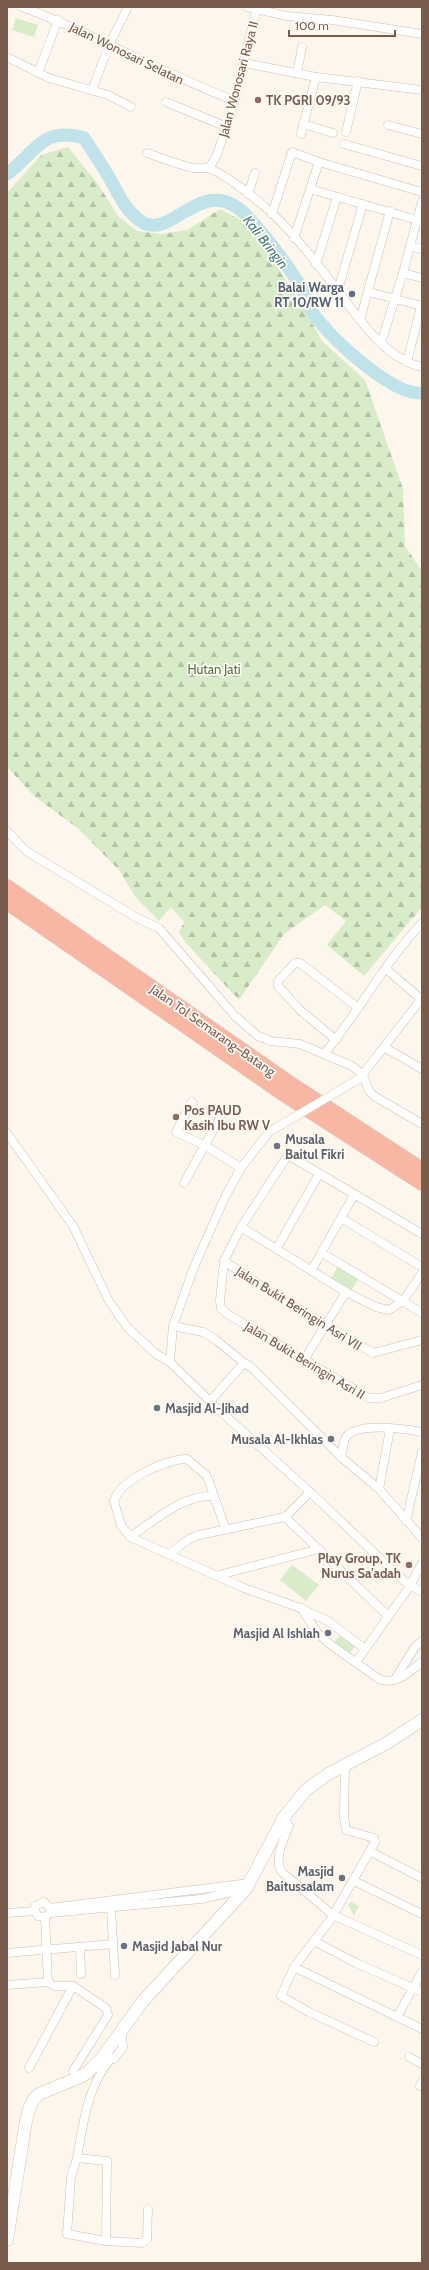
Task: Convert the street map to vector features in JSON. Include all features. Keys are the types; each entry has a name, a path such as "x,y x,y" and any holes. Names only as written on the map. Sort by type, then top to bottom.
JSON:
{"highway":[{"name":"Jalan Tol Semarang–Batang","path":"7,887 289,1083 422,1170"},
{"name":"Jalan Tol Semarang–Batang","path":"7,902 284,1094 422,1183"}],"street":[{"name":"Jalan Wonosari Selatan","path":"22,7 58,20 110,43 191,84 233,100"},
{"path":"92,90 110,43 128,7"},
{"path":"247,7 256,11 422,34"},
{"name":"Jalan Wonosari Raya II","path":"209,168 216,157 227,127 233,100 244,64 256,11"},
{"path":"38,73 58,20"},
{"path":"297,73 302,47"},
{"path":"7,57 38,73 108,95 131,107"},
{"path":"244,64 316,76 422,90"},
{"path":"301,134 316,76"},
{"path":"346,132 358,81"},
{"path":"166,102 227,127"},
{"path":"303,124 333,133"},
{"path":"388,125 422,134"},
{"path":"344,144 422,166"},
{"path":"272,214 292,152 319,162 422,192"},
{"path":"147,153 196,169 209,168 248,194 272,214 294,238 338,290 360,320 381,343 406,362 422,367"},
{"path":"294,238 319,162"},
{"path":"248,194 255,173"},
{"path":"310,189 420,220"},
{"path":"316,264 337,197"},
{"path":"381,343 410,246 420,220 422,201"},
{"path":"338,290 363,204"},
{"path":"360,320 369,292 390,211"},
{"path":"410,246 422,249"},
{"path":"403,273 422,278"},
{"path":"369,292 422,306 406,362"},
{"path":"7,831 26,851 137,918 159,928 234,1015 258,1036 271,1041 300,1044 352,1066 374,1096 422,1124"},
{"path":"324,1054 336,1040 357,1007 386,970 404,942 422,923"},
{"path":"336,1040 300,1010 278,986 278,981 295,963 300,962 357,1007"},
{"path":"170,1362 173,1326 194,1267 225,1198 241,1168 269,1132 360,1078 422,999 386,970"},
{"path":"384,1047 422,1069"},
{"path":"192,1102 176,1131 204,1145 241,1168"},
{"path":"184,1183 222,1114"},
{"path":"7,1133 74,1226 109,1301 127,1327 156,1354 170,1362 210,1401 410,1586 422,1592"},
{"path":"224,1261 241,1227 286,1156 290,1155 354,1195 422,1234"},
{"path":"277,1248 319,1174"},
{"path":"311,1271 354,1195"},
{"path":"341,1218 422,1267"},
{"path":"241,1227 346,1292 383,1309 389,1310 403,1301 422,1273"},
{"path":"322,1253 422,1312"},
{"name":"Jalan Bukit Beringin Asri II","path":"224,1261 220,1301 221,1309 229,1315 350,1388 373,1399 422,1385"},
{"name":"Jalan Bukit Beringin Asri VII","path":"224,1261 269,1291 373,1353 422,1340"},
{"path":"304,1360 346,1292"},
{"path":"173,1326 203,1332 251,1367 341,1457 379,1489 422,1538"},
{"path":"210,1401 244,1363"},
{"path":"341,1457 346,1438 354,1430 366,1427 422,1432"},
{"path":"379,1489 390,1429"},
{"path":"406,1521 422,1452"},
{"path":"226,1530 207,1476 187,1459 180,1459 163,1464 140,1475 120,1490 114,1501 123,1530 130,1537 219,1575 244,1588 300,1608 334,1624 365,1649"},
{"path":"169,1554 189,1539 285,1517 310,1492"},
{"path":"130,1537 186,1501 202,1496 213,1496"},
{"path":"285,1517 388,1616"},
{"path":"219,1575 319,1549"},
{"path":"356,1662 410,1586 422,1563"},
{"path":"300,1608 324,1639 379,1679 387,1682 393,1681 422,1662"},
{"path":"393,1681 415,1647 422,1641"},
{"path":"148,2209 147,2240 142,2243 106,2241 67,2234 71,2177 77,2158 92,2090 105,2059 121,2029 128,2018 248,1886 284,1817 306,1790 328,1774 345,1766 422,1720"},
{"path":"345,1766 344,1817 346,1830 374,1838 376,1842 333,1915 294,1967 281,1996 285,2000 374,2042"},
{"path":"284,1817 289,1826 279,1855 279,1869 333,1915 422,1956"},
{"path":"371,1852 422,1878"},
{"path":"354,1880 422,1914"},
{"path":"48,1913 201,1899 248,1886"},
{"path":"48,1982 46,1950 48,1913 47,1904 41,1902 36,1906 35,1911 38,1916 48,1913 248,1886"},
{"path":"112,1908 115,1975"},
{"path":"7,1913 35,1911"},
{"path":"314,1941 356,1963 418,1990"},
{"path":"7,1953 113,1944"},
{"path":"80,1947 81,1974"},
{"path":"294,1967 422,2029"},
{"path":"397,2017 418,1990 422,1972"},
{"path":"7,1986 48,1982 54,1986 73,1986 106,2008 108,2013 73,2071"},
{"path":"29,2068 73,1986"},
{"path":"409,2057 422,2064"},
{"path":"7,2240 9,2206 26,2121 34,2098 39,2094 78,2078 105,2059"},
{"path":"77,2158 107,2161 106,2241"}],"green space":[{"path":"16,18 38,25 34,37 12,30"},
{"name":"Hutan Jati","path":"68,147 98,184 118,216 137,231 161,234 187,230 220,209 248,224 299,300 322,341 365,380 403,489 405,546 422,571 422,907 364,976 327,945 346,921 325,905 284,934 239,1000 185,942 179,932 184,922 171,907 159,921 136,898 119,870 80,830 34,796 7,767 7,193 41,155"},
{"path":"339,1265 359,1278 351,1291 331,1278"},
{"path":"292,1565 319,1585 306,1601 280,1580"},
{"path":"340,1635 355,1646 348,1655 333,1644"},
{"path":"351,1902 359,1906 354,1915 348,1905"}],"waterway":[{"name":"Kali Bringin","path":"7,174 41,143 59,135 70,135 84,138 107,174 123,203 136,218 142,222 153,225 165,223 202,203 216,200 230,203 246,215 268,240 301,287 315,316 337,341 381,377 410,392 422,393"}],"place":[{"name":"TK PGRI 09/93","path":"258,100"},
{"name":"Balai Warga RT 10/RW 11","path":"352,294"},
{"name":"Pos PAUD Kasih Ibu RW V","path":"176,1117"},
{"name":"Musala Baitul Fikri","path":"277,1146"},
{"name":"Masjid Al-Jihad","path":"157,1408"},
{"name":"Musala Al-Ikhlas","path":"331,1439"},
{"name":"Play Group, TK Nurus Sa'adah","path":"409,1565"},
{"name":"Masjid Al Ishlah","path":"328,1633"},
{"name":"Masjid Baitussalam","path":"342,1878"},
{"name":"Masjid Jabal Nur","path":"124,1946"}]}
